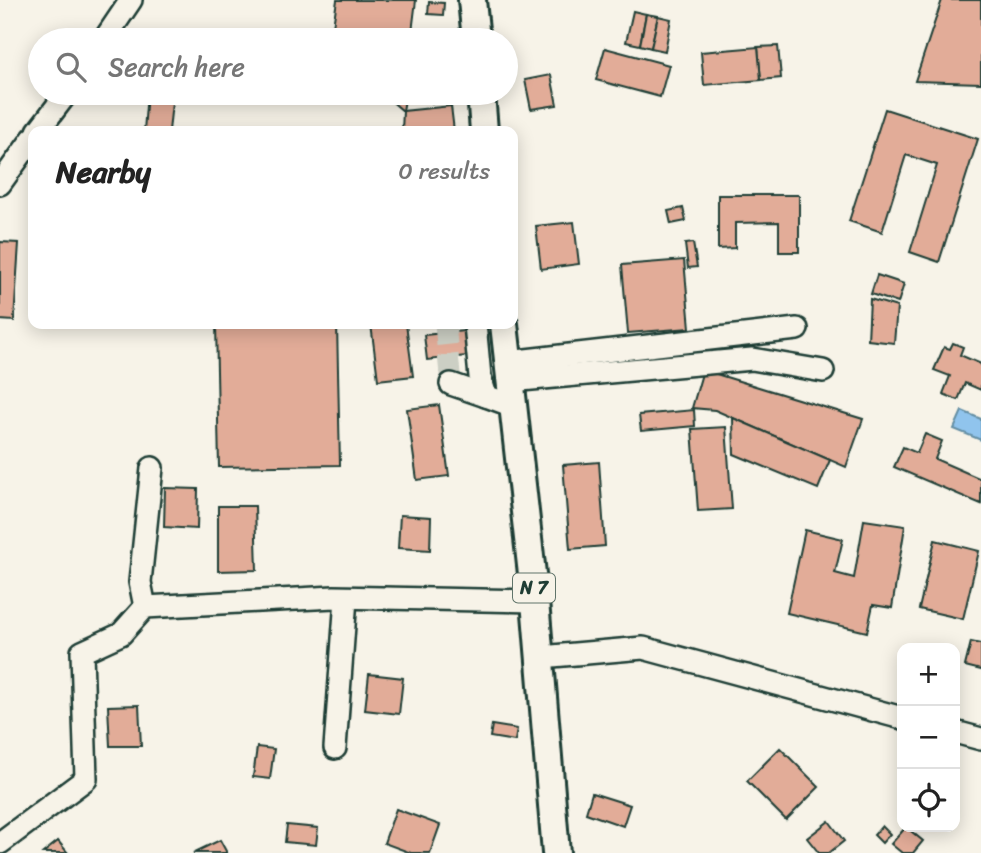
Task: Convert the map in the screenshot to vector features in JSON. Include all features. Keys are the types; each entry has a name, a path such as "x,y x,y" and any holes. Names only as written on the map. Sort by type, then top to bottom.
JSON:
{"main road":[{"path":"472,0 475,28"},
{"path":"482,105 484,126"},
{"name":"N 7","path":"505,329 541,657 556,853"}],"street":[{"path":"112,28 131,0"},
{"path":"42,126 57,105"},
{"path":"0,184 28,145"},
{"path":"475,329 480,377 486,396"},
{"path":"451,384 486,396 511,383 797,329"},
{"path":"511,383 752,359 823,371"},
{"path":"145,607 141,582 152,468"},
{"path":"0,843 86,779 82,652 121,634 145,607 346,598 535,601"},
{"path":"335,748 346,598"},
{"path":"541,657 643,649 897,717"},
{"path":"960,733 981,739"}],"water":[{"path":"962,411 981,419 981,440 954,429"}],"building":[{"path":"337,0 416,0 412,28 333,28"},
{"path":"942,0 981,0 981,83 915,81"},
{"path":"429,2 444,3 443,15 428,14"},
{"path":"633,11 646,14 640,45 626,42"},
{"path":"646,14 658,16 651,48 640,45"},
{"path":"658,16 671,19 665,51 651,48"},
{"path":"778,46 781,78 761,80 758,47"},
{"path":"758,47 761,80 704,85 701,52"},
{"path":"605,48 669,65 660,97 596,80"},
{"path":"551,75 557,105 531,109 525,80"},
{"path":"146,105 172,105 170,126 144,126"},
{"path":"451,106 453,126 402,126 403,111"},
{"path":"885,109 978,139 939,262 910,252 937,165 906,155 882,232 849,221"},
{"path":"718,195 799,195 799,252 779,252 779,222 735,223 735,248 718,249"},
{"path":"683,208 686,221 671,224 668,211"},
{"path":"574,222 579,264 541,269 536,226"},
{"path":"0,242 19,243 14,321 0,320"},
{"path":"693,243 697,267 688,268 685,244"},
{"path":"684,260 690,328 628,333 622,265"},
{"path":"877,275 904,284 898,303 871,294"},
{"path":"870,299 897,307 894,343 868,340"},
{"path":"216,329 337,329 340,465 219,467"},
{"path":"372,329 407,329 413,376 378,380"},
{"path":"474,330 477,355 427,360 424,335"},
{"path":"953,343 963,347 960,355 981,364 981,390 965,383 958,400 943,394 950,376 934,370 944,347 950,349"},
{"path":"703,370 863,419 846,467 715,410 692,408"},
{"path":"439,405 449,476 417,480 407,409"},
{"path":"694,410 695,426 641,431 639,415"},
{"path":"733,418 830,460 818,489 734,454"},
{"path":"726,427 732,509 698,511 692,429"},
{"path":"925,434 942,441 935,459 981,479 981,504 894,467 903,447 917,453"},
{"path":"599,462 605,546 570,549 563,465"},
{"path":"165,488 198,489 197,529 164,527"},
{"path":"218,506 255,506 257,570 218,571"},
{"path":"400,515 431,517 430,550 398,548"},
{"path":"864,520 905,526 892,608 873,605 867,632 787,613 805,530 843,539 835,573 854,578"},
{"path":"935,540 979,551 963,619 919,609"},
{"path":"971,642 981,644 981,670 965,666"},
{"path":"369,674 403,678 399,714 365,710"},
{"path":"139,705 141,746 110,746 108,706"},
{"path":"492,725 517,729 515,741 490,737"},
{"path":"257,747 274,749 270,779 253,777"},
{"path":"780,748 819,787 786,820 747,781"},
{"path":"592,793 630,805 623,826 586,813"},
{"path":"396,809 440,825 430,853 411,853 384,843"},
{"path":"829,821 844,841 829,853 819,853 807,838"},
{"path":"287,825 318,828 316,845 285,842"},
{"path":"882,826 890,834 882,843 874,835"},
{"path":"902,832 912,832 923,841 913,853 902,853 891,844"},
{"path":"220,840 227,853 193,853"},
{"path":"58,841 68,853 43,853"}],"tunnel":[{"path":"446,329 451,384"}]}
